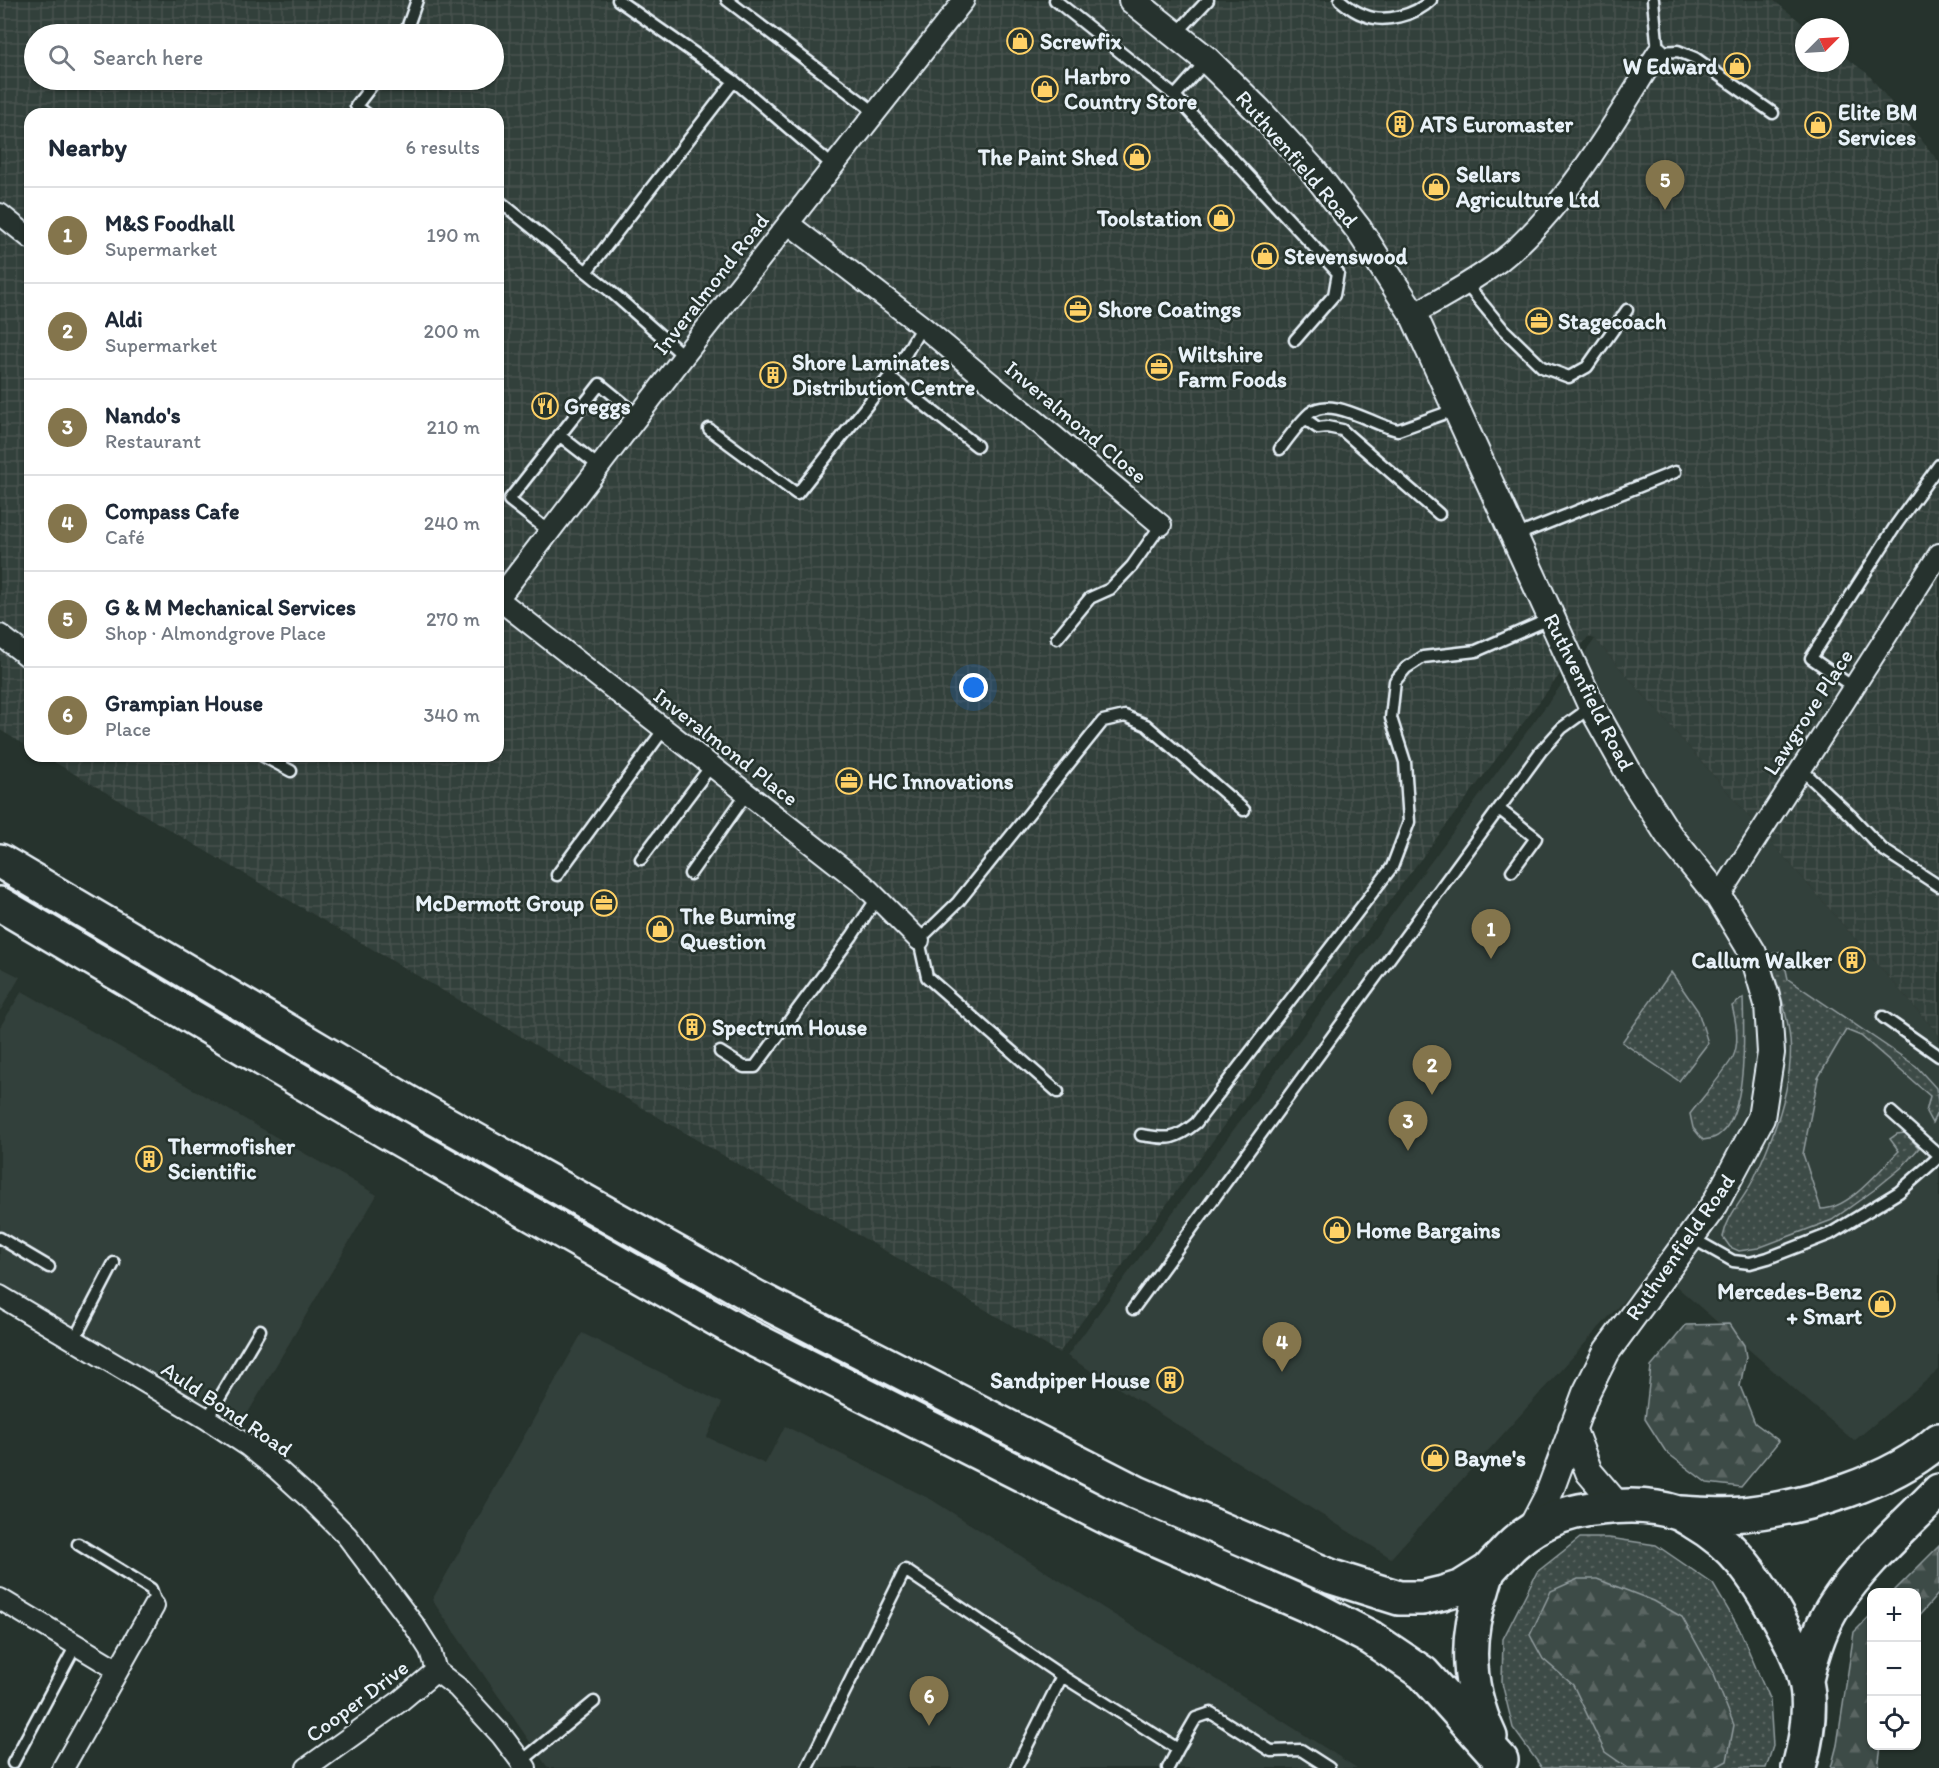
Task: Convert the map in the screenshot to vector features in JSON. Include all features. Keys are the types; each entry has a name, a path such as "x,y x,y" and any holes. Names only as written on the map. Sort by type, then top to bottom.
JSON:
{"highway":[{"path":"0,861 409,1103 757,1298 1137,1492 1332,1577 1399,1598 1422,1598 1462,1587 1489,1570 1531,1529 1557,1516 1618,1506 1643,1507 1678,1513 1743,1514 1813,1502 1882,1477 1931,1448 1939,1440"},
{"path":"0,904 387,1132 743,1334 1112,1520 1311,1607 1371,1638 1423,1672 1504,1764"},
{"path":"1806,1680 1821,1628 1836,1603 1870,1562 1939,1491"},
{"path":"1678,1513 1728,1546 1743,1563 1766,1595 1797,1654 1806,1680 1808,1711 1804,1749 1799,1768"},
{"path":"1489,1570 1478,1601 1469,1657 1472,1686 1481,1717 1504,1764"}],"street":[{"name":"Inveralmond Road","path":"504,591 684,356 789,224 832,165 876,113 964,0"},
{"name":"Ruthvenfield Road","path":"1132,0 1207,60 1259,111 1312,169 1359,230 1413,314 1592,707 1629,773 1668,834 1719,897 1753,952 1768,1004 1771,1053 1761,1118 1715,1204 1608,1351 1586,1393 1548,1496 1531,1529"},
{"path":"1413,314 1498,262 1547,215 1595,151 1658,52"},
{"path":"0,214 24,233"},
{"name":"Inveralmond Close","path":"789,224 922,326 1161,525"},
{"name":"Lawgrove Place","path":"1719,897 1939,554"},
{"name":"Inveralmond Place","path":"504,604 864,885 919,940"},
{"path":"0,635 24,646"},
{"name":"Auld Bond Road","path":"0,1296 207,1419 248,1446 278,1470 310,1498 347,1536 414,1625 430,1650 436,1671"},
{"path":"1572,1428 1589,1472 1618,1506"},
{"path":"0,1599 118,1670"},
{"path":"63,1768 153,1606"},
{"path":"436,1671 457,1687 502,1736 524,1765"},
{"name":"Cooper Drive","path":"307,1768 399,1702 436,1671"}],"lane":[{"path":"409,24 417,0"},
{"path":"618,0 734,81 832,165"},
{"path":"727,0 846,93 876,113"},
{"path":"1054,0 1175,96 1338,273 1334,295 1294,340"},
{"path":"1176,35 1208,0"},
{"path":"1340,0 1364,16 1376,19 1403,15 1420,8 1431,0"},
{"path":"1653,0 1658,52 1678,51 1695,58 1773,113"},
{"path":"1175,96 1207,60"},
{"path":"587,272 734,81"},
{"path":"359,108 356,106 368,90"},
{"path":"504,205 587,272 684,356"},
{"path":"1466,283 1503,330 1542,367 1569,377 1587,367 1627,310"},
{"path":"709,429 797,494 901,362 922,326"},
{"path":"889,377 977,446"},
{"path":"550,532 509,500 600,384 639,416"},
{"path":"1280,449 1311,411 1324,408 1342,409 1398,430 1457,409"},
{"path":"1305,419 1317,428 1328,427 1342,430 1439,514"},
{"path":"559,435 600,467"},
{"path":"1853,687 1811,658 1896,525 1939,465"},
{"path":"1515,536 1676,472"},
{"path":"1057,638 1090,598 1110,589 1132,567 1161,525"},
{"path":"1141,1135 1169,1139 1182,1134 1196,1123 1392,867 1409,822 1405,762 1391,718 1395,681 1406,668 1423,657 1476,651 1538,624 1550,616"},
{"path":"1133,1309 1552,736 1570,720 1592,707"},
{"path":"1059,1092 927,977 919,940 958,902 1103,721 1125,716 1146,725 1244,810"},
{"path":"557,874 664,729"},
{"path":"274,762 291,771"},
{"path":"641,859 711,766"},
{"path":"1800,768 1844,808 1882,849 1939,886"},
{"path":"690,874 747,793"},
{"path":"1499,808 1536,837 1512,871"},
{"path":"720,1052 744,1067 755,1067 878,898"},
{"path":"1883,1017 1939,1056"},
{"path":"1692,1238 1733,1261 1750,1263 1830,1234 1899,1192 1939,1156 1891,1112"},
{"path":"0,1238 49,1267"},
{"path":"74,1340 114,1263"},
{"path":"207,1419 260,1330"},
{"path":"78,1544 151,1589 155,1600 153,1606"},
{"path":"807,1768 905,1570 1062,1676 1178,1749"},
{"path":"13,1763 76,1645"},
{"path":"1017,1768 1062,1676"},
{"path":"524,1765 594,1702"},
{"path":"1168,1768 1196,1718 1211,1713 1271,1751 1301,1750 1329,1768"}],"shaded area":[{"path":"0,0 1773,0 1796,18 1795,72 1849,72 1849,60 1868,74 1939,162 1939,1035 1595,639 1588,637 1311,1005 1059,1353 54,762 504,762 504,108 24,108 24,744 0,730"},
{"path":"1595,639 1939,1035 1939,1370 1854,1441 1654,1267 1391,1558 1067,1356"},
{"path":"0,967 20,977 0,1011"},
{"path":"22,991 377,1195 239,1428 0,1287 0,1027"},
{"path":"582,1333 722,1403 707,1437 765,1464 785,1426 932,1500 1357,1768 548,1768 432,1600"}],"green space":[{"path":"1782,951 1788,979 1916,1066 1936,1088 1939,1108 1932,1123 1926,1112 1930,1096 1861,1036 1846,1030 1818,1078 1803,1154 1821,1209 1843,1203 1873,1178 1899,1151 1890,1139 1897,1134 1905,1133 1919,1148 1901,1168 1832,1220 1758,1248 1739,1251 1730,1247 1723,1237 1725,1228 1751,1184 1769,1144 1781,1110 1789,1074 1789,1028 1768,955"},
{"path":"1671,972 1698,1011 1708,1043 1679,1081 1622,1042"},
{"path":"1743,998 1744,1050 1736,1108 1729,1123 1720,1134 1703,1140 1693,1128 1690,1114 1733,1057 1737,1038 1732,1006"},
{"path":"1730,1324 1744,1345 1746,1357 1740,1386 1755,1423 1779,1441 1741,1487 1707,1483 1666,1452 1645,1419 1651,1367 1686,1325"},
{"path":"1580,1538 1609,1538 1656,1545 1713,1584 1739,1628 1770,1701 1773,1746 1766,1768 1542,1768 1513,1728 1502,1683 1503,1639 1537,1572"},
{"path":"1939,1546 1939,1593 1921,1613 1921,1588 1897,1588"},
{"path":"1578,1579 1597,1579 1654,1601 1682,1617 1714,1675 1734,1725 1727,1761 1714,1768 1628,1768 1605,1752 1573,1685 1543,1659 1530,1635 1551,1591"},
{"path":"1867,1619 1867,1750 1880,1750 1878,1768 1831,1768 1837,1745 1854,1632"}],"place":[{"name":"Screwfix","path":"1020,41"},
{"name":"W Edward","path":"1737,66"},
{"name":"Harbro Country Store","path":"1045,89"},
{"name":"ATS Euromaster","path":"1400,124"},
{"name":"Elite BM Services","path":"1818,125"},
{"name":"The Paint Shed","path":"1137,157"},
{"name":"Sellars Agriculture Ltd","path":"1436,187"},
{"name":"G & M Mechanical Services","path":"1665,210"},
{"name":"Toolstation","path":"1221,218"},
{"name":"Stevenswood","path":"1265,256"},
{"name":"Shore Coatings","path":"1078,309"},
{"name":"Stagecoach","path":"1539,321"},
{"name":"Wiltshire Farm Foods","path":"1159,367"},
{"name":"Shore Laminates Distribution Centre","path":"773,375"},
{"name":"Greggs","path":"545,406"},
{"name":"HC Innovations","path":"849,781"},
{"name":"McDermott Group","path":"604,903"},
{"name":"The Burning Question","path":"660,929"},
{"name":"M&S Foodhall","path":"1491,959"},
{"name":"Callum Walker","path":"1852,960"},
{"name":"Spectrum House","path":"692,1027"},
{"name":"Aldi","path":"1432,1095"},
{"name":"Nando's","path":"1408,1151"},
{"name":"Thermofisher Scientific","path":"149,1159"},
{"name":"Home Bargains","path":"1337,1230"},
{"name":"Mercedes-Benz + Smart","path":"1882,1304"},
{"name":"Compass Cafe","path":"1282,1372"},
{"name":"Sandpiper House","path":"1170,1380"},
{"name":"Bayne's","path":"1435,1458"},
{"name":"Grampian House","path":"929,1726"}]}
